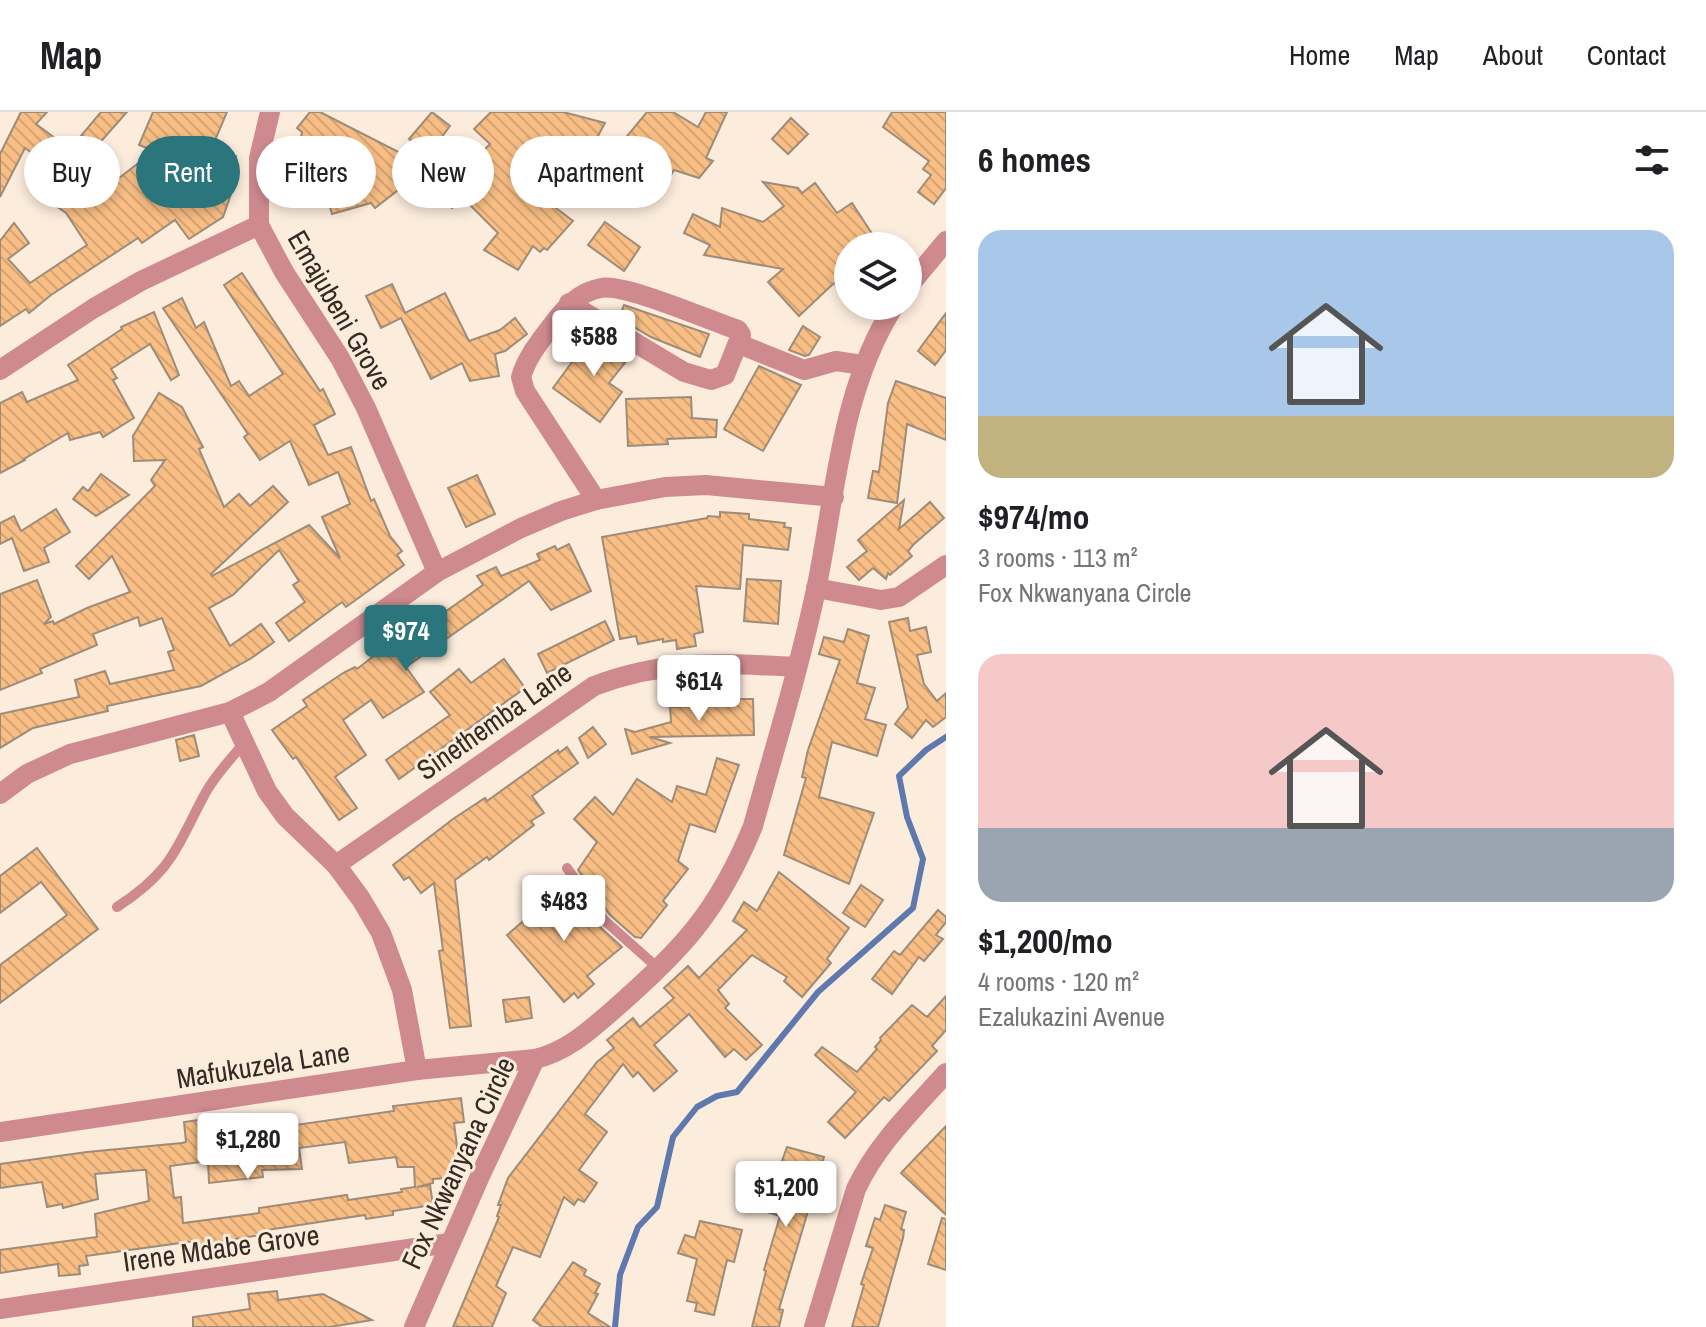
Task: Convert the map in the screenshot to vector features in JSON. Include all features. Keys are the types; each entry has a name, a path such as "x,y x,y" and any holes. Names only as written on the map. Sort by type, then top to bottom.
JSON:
{"street":[{"name":"Emajubeni Grove","path":"270,112 259,158 259,225 284,272 340,358 366,408 437,572"},
{"path":"0,370 141,281 259,225"},
{"path":"922,270 946,241"},
{"path":"569,303 697,377 711,380 725,375 741,335 738,330 639,294 601,288 569,303 529,357 521,377 525,391 596,500"},
{"name":"Fox Nkwanyana Circle","path":"414,1327 449,1243 535,1059 559,1052 584,1035 682,947 704,919 738,864 753,826 816,588 851,405 863,365 885,320"},
{"path":"739,344 804,370 836,361 863,365"},
{"path":"0,794 36,768 70,754 230,712 269,692 437,572 521,528 561,511 596,500 665,487 706,485 834,497"},
{"path":"816,588 881,600 899,597 946,565"},
{"name":"Sinethemba Lane","path":"336,865 594,686 632,672 676,665 718,663 796,667"},
{"path":"230,712 267,791 285,816 336,865 381,933 402,990 417,1070"},
{"name":"Mafukuzela Lane","path":"0,1132 417,1070 535,1059"},
{"path":"814,1327 856,1189 866,1167 946,1073"},
{"name":"Irene Mdabe Grove","path":"0,1309 449,1243"}],"lane":[{"path":"117,907 144,890 167,865 181,844 207,790 244,743"},
{"path":"567,868 604,920 659,969"}],"building":[{"path":"21,112 47,112 36,124 52,136 24,136 24,150 0,197 0,154"},
{"path":"101,112 127,112 106,136 81,136"},
{"path":"153,112 227,112 217,136 143,136"},
{"path":"310,112 320,112 367,136 301,136 302,132 297,128"},
{"path":"432,112 450,126 442,136 412,136"},
{"path":"491,112 563,112 605,123 598,136 510,136 510,208 556,208 573,221 547,250 544,248 540,252 533,246 518,270 484,250 498,233 473,208 494,208 494,136 481,136 474,129"},
{"path":"647,112 673,112 698,127 706,112 727,112 706,158 713,161 699,178 674,170 672,173 672,136 627,136"},
{"path":"892,112 946,112 946,188 934,204 918,192 931,175 923,169 929,161 883,127"},
{"path":"791,118 808,134 788,154 772,139"},
{"path":"376,141 392,149 392,195 376,207"},
{"path":"136,165 136,208 226,208 223,217 189,239 175,220 142,243 138,238 29,313 26,309 0,326 0,241 14,223 29,243 8,259 30,283 87,245 66,213 59,208 120,208 120,177"},
{"path":"763,182 798,188 802,193 815,183 837,213 852,203 871,232 834,232 834,283 799,316 768,282 783,269 704,255 710,245 684,233 693,214 720,227 722,208 763,222 784,206"},
{"path":"330,208 353,208 332,214"},
{"path":"605,222 640,247 624,271 588,245"},
{"path":"242,273 320,391 323,389 335,414 314,425 328,455 351,447 371,501 374,499 390,536 402,551 397,555 404,565 346,607 342,602 289,641 276,623 305,602 293,585 299,581 279,550 233,595 209,608 230,646 261,624 274,642 201,686 107,706 108,711 33,728 0,748 0,714 79,697 75,680 105,671 110,684 174,670 168,652 174,650 162,618 140,626 138,617 93,634 97,645 0,690 0,594 37,580 51,617 44,624 53,621 54,624 130,592 112,556 89,579 76,566 155,486 151,480 165,460 134,461 133,436 159,393 182,407 203,447 199,449 224,507 239,494 250,506 273,486 288,502 212,576 309,525 340,558 322,517 350,504 338,472 309,485 290,441 260,460 244,437 248,434 163,308 182,298 196,328 204,322 231,386 239,381 249,396 283,374 224,285"},
{"path":"392,284 405,313 445,293 469,341 500,330 515,318 527,334 505,351 495,354 499,376 470,381 462,363 431,379 401,318 381,328 366,296"},
{"path":"624,305 709,334 700,357 651,337 619,318"},
{"path":"154,312 179,375 171,380 150,344 111,369 117,378 113,380 134,418 103,437 100,432 70,440 68,433 0,473 0,403 22,392 27,402 78,380 68,365 121,327"},
{"path":"946,313 946,350 935,365 918,351"},
{"path":"803,326 820,337 809,355 805,356 789,350"},
{"path":"597,335 631,355 609,383 622,392 600,422 553,388"},
{"path":"759,366 801,385 763,451 724,429"},
{"path":"896,381 946,398 946,440 907,424 897,503 868,498 873,471 879,472 888,403"},
{"path":"691,397 692,418 717,420 716,437 667,439 668,444 628,446 626,399"},
{"path":"101,474 129,495 96,516 73,499 83,487 88,491"},
{"path":"477,475 495,514 466,527 448,488"},
{"path":"904,500 899,529 930,502 944,518 914,544 908,551 912,556 890,575 888,573 886,579 873,568 859,580 847,567 867,551 858,540"},
{"path":"56,509 70,532 44,548 49,562 24,571 12,538 0,544 0,523 14,516 21,531"},
{"path":"720,512 749,514 749,519 785,523 784,527 791,528 788,550 743,545 740,589 696,586 703,632 694,634 696,646 677,649 676,640 638,644 636,636 620,639 602,537 708,516 720,517"},
{"path":"569,544 591,591 551,610 529,581 406,667 424,692 383,718 371,700 343,720 366,755 335,777 357,808 339,820 296,757 293,759 272,730 307,706 303,700 343,673 355,667 357,669 388,645 391,650 483,585 477,576 496,567 501,576 540,560 537,554"},
{"path":"747,579 781,581 778,624 744,621"},
{"path":"908,618 910,631 926,627 931,652 917,655 924,684 937,701 946,693 946,717 933,727 926,720 912,738 895,724 908,707 889,622"},
{"path":"605,621 614,640 547,673 538,654"},
{"path":"848,629 869,636 857,683 875,688 865,719 886,725 877,756 832,742 819,797 874,813 849,884 784,855 806,778 802,777 808,750 840,660 819,654 824,637 844,642"},
{"path":"504,659 525,688 399,779 386,760 450,715 430,692 459,669 471,683"},
{"path":"711,694 728,694 729,699 753,699 754,735 650,737 670,743 632,754 625,729 635,732 671,722 670,707 711,706"},
{"path":"593,727 606,744 588,758 579,738"},
{"path":"194,735 199,756 180,761 176,740"},
{"path":"567,747 578,763 532,796 544,813 531,821 534,825 489,860 487,857 455,880 471,1026 450,1028 439,951 443,950 434,883 421,893 409,877 404,880 393,865 453,819 485,798 487,801 558,750 559,753"},
{"path":"717,758 739,765 715,832 690,824 678,861 688,869 663,901 667,905 641,938 635,937 610,915 578,870 597,842 574,819 595,797 613,815 637,779 672,802 677,786 706,795"},
{"path":"37,848 98,929 0,1003 0,965 67,915 41,882 0,913 0,876"},
{"path":"779,872 849,928 827,959 831,963 802,997 784,981 787,977 752,955 718,990 729,1004 725,1008 762,1045 746,1060 734,1049 725,1057 689,1014 654,1045 677,1071 654,1091 638,1072 633,1077 623,1064 585,1114 607,1132 579,1170 597,1183 584,1202 578,1199 574,1205 564,1197 540,1257 513,1247 496,1286 506,1293 492,1327 453,1327 499,1217 501,1205 498,1205 508,1178 597,1062 614,1048 607,1040 633,1018 640,1027 674,998 664,988 688,966 699,978 747,930 733,921 744,902 757,911"},
{"path":"568,883 598,925 622,947 587,976 594,984 578,998 574,993 564,1002 507,935"},
{"path":"861,885 883,900 865,927 843,913"},
{"path":"938,910 946,917 946,922 936,935 943,939 924,961 919,957 892,994 872,979 894,951 900,955"},
{"path":"946,996 946,1030 932,1046 937,1051 889,1101 884,1097 845,1138 828,1122 856,1092 815,1055 822,1047 857,1072 877,1049 875,1047 880,1038 912,1005 927,1017"},
{"path":"529,997 532,1018 506,1022 503,1000"},
{"path":"461,1098 464,1122 454,1123 461,1177 433,1179 433,1183 417,1187 430,1185 433,1205 393,1211 393,1215 366,1219 365,1215 267,1230 268,1234 216,1242 217,1255 197,1257 195,1241 86,1256 88,1265 79,1266 80,1274 59,1276 58,1264 0,1273 0,1250 97,1237 95,1214 149,1201 146,1170 142,1170 95,1174 98,1199 63,1208 62,1204 47,1207 42,1182 0,1188 0,1164 182,1143 186,1142 184,1122 213,1118 215,1131 261,1126 261,1121 277,1119 277,1123 295,1120 296,1125 394,1111 393,1106","holes":["345,1142 349,1163 396,1157 398,1167 414,1167 415,1187 401,1189 402,1192 348,1200 347,1195 259,1208 259,1213 183,1223 181,1197 174,1198 170,1166 208,1161 209,1183 263,1177 262,1170 302,1169 299,1148"]},
{"path":"946,1126 946,1215 901,1173"},
{"path":"787,1147 824,1157 779,1309 783,1310 779,1327 752,1327 780,1216 764,1211"},
{"path":"885,1205 906,1212 901,1229 904,1230 903,1238 878,1327 852,1327 873,1248 866,1246 875,1218 880,1220"},
{"path":"942,1218 946,1219 946,1270 928,1264"},
{"path":"700,1221 742,1230 734,1262 727,1260 714,1315 695,1311 697,1303 687,1301 697,1259 678,1253 685,1235 695,1238"},
{"path":"573,1262 586,1270 584,1275 600,1284 588,1313 610,1327 542,1327 533,1320"},
{"path":"277,1291 278,1300 323,1294 372,1320 330,1327 193,1327 193,1317 250,1309 248,1294"}],"waterway":[{"path":"615,1327 620,1275 638,1227 657,1207 673,1137 697,1107 717,1096 737,1092 818,992 913,908 923,859 907,817 899,776 926,750 946,737"}]}
